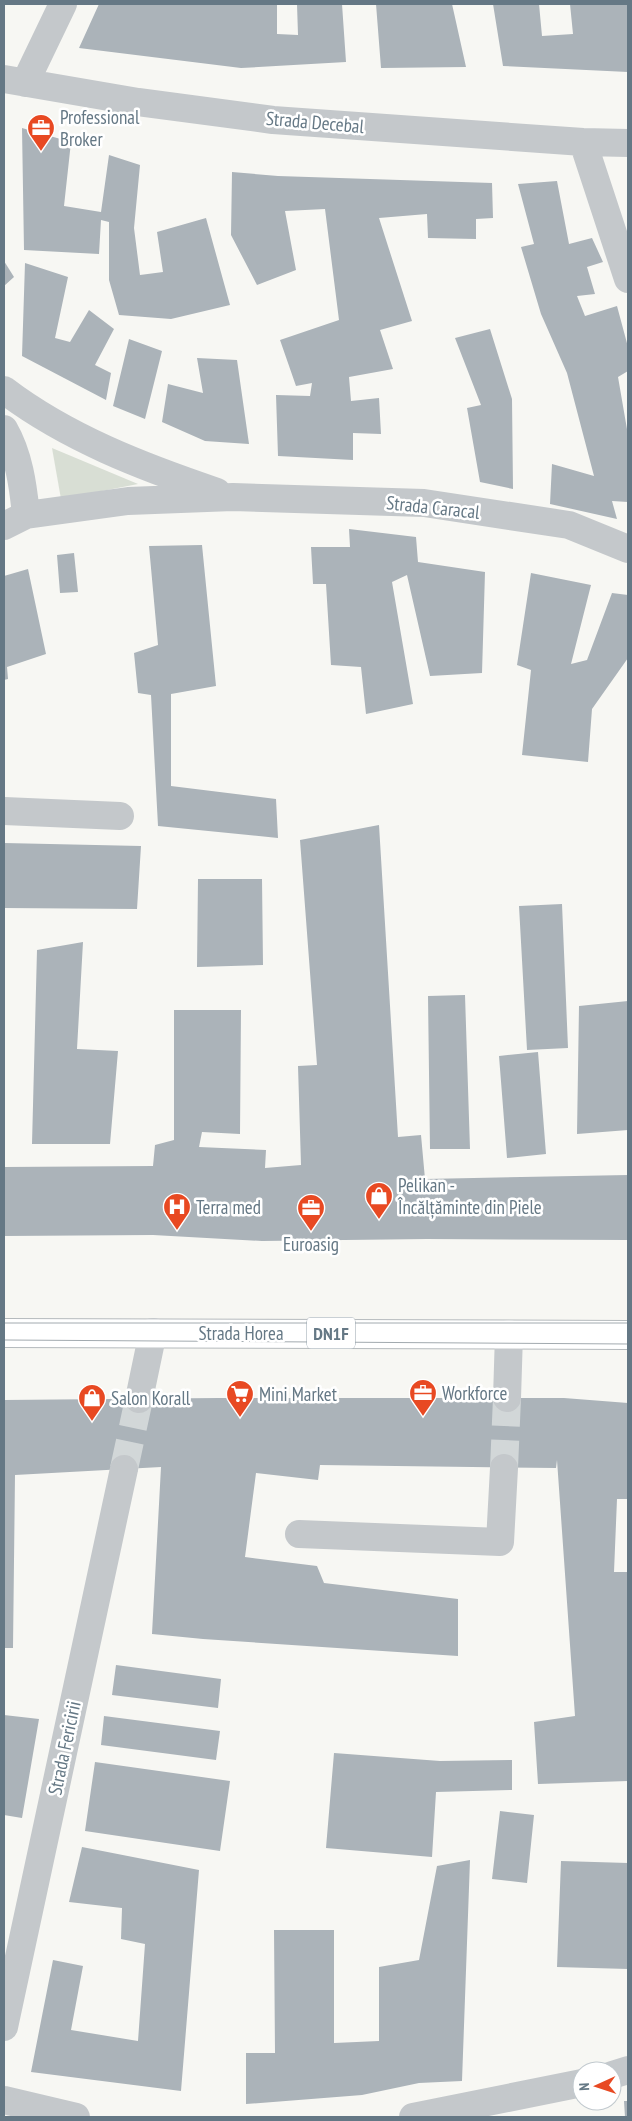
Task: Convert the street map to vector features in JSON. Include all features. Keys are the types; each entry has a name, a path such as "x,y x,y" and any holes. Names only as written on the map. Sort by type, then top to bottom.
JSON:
{"main road":[{"name":"Strada Horea","path":"4,1333 628,1335"}],"street":[{"path":"15,81 63,4"},
{"name":"Strada Decebal","path":"15,81 138,102 273,120 583,142 628,143"},
{"path":"583,142 628,279"},
{"name":"Strada Caracal","path":"4,390 24,405 88,440 153,471 233,497"},
{"name":"Strada Caracal","path":"4,429 18,461 15,521 128,501 233,497 424,503 569,525 628,549"},
{"path":"4,811 120,816"},
{"path":"139,1399 152,1332"},
{"path":"507,1398 509,1334"},
{"path":"299,1534 500,1542 504,1468"},
{"name":"Strada Fericirii","path":"4,2027 124,1469"},
{"path":"413,2117 572,2085"},
{"path":"4,2100 76,2117"}],"shaded area":[{"path":"52,448 138,484 61,499"}],"building":[{"path":"99,4 277,4 277,34 298,35 297,4 342,4 346,62 241,68 79,48"},
{"path":"376,4 452,4 466,67 381,68"},
{"path":"493,4 539,4 542,36 573,34 570,4 628,4 628,72 503,66"},
{"path":"22,128 71,142 64,206 101,212 109,155 140,165 134,228 140,275 163,272 157,232 206,218 230,305 171,319 119,315 109,280 109,222 101,220 99,254 24,250"},
{"path":"232,172 278,176 492,183 493,218 476,219 476,239 428,238 427,214 379,218 412,321 380,330 393,369 349,377 351,401 379,398 381,434 353,433 353,460 278,456 276,395 310,396 312,383 296,386 280,340 339,320 325,209 285,211 296,270 257,285 231,235"},
{"path":"557,181 569,244 592,238 603,262 587,267 595,294 577,296 585,316 617,306 628,347 628,371 618,377 628,435 628,502 612,501 617,519 550,504 552,464 594,476 567,373 541,314 521,247 534,244 518,184"},
{"path":"4,261 14,277 4,286"},
{"path":"25,263 68,277 55,338 70,342 89,310 114,329 95,365 111,373 106,400 22,356"},
{"path":"490,329 512,399 513,489 480,482 467,408 481,405 455,338"},
{"path":"129,339 162,351 145,419 113,406"},
{"path":"197,358 237,360 249,444 205,441 162,422 168,384 203,393"},
{"path":"349,529 416,537 418,562 485,572 482,673 430,676 407,575 392,582 413,704 366,714 361,667 331,665 326,584 313,584 311,547 350,547"},
{"path":"202,545 216,686 171,694 171,786 276,799 278,838 158,826 151,695 138,693 134,653 158,645 149,546"},
{"path":"74,553 78,592 60,593 57,555"},
{"path":"28,569 46,654 7,667 8,679 4,680 4,576"},
{"path":"531,573 591,585 571,664 587,660 612,593 628,595 628,658 592,709 588,762 522,755 531,670 517,665"},
{"path":"379,825 398,1137 421,1135 425,1179 628,1175 628,1240 427,1239 262,1241 153,1235 4,1236 4,1167 153,1166 155,1145 174,1140 174,1010 241,1010 240,1134 202,1132 199,1147 266,1150 265,1168 301,1165 298,1066 317,1065 300,840"},
{"path":"4,843 141,846 137,909 4,908"},
{"path":"198,879 262,879 263,965 197,967"},
{"path":"562,904 568,1048 527,1050 519,906"},
{"path":"83,942 77,1049 118,1051 110,1144 32,1144 37,950"},
{"path":"465,995 470,1149 430,1149 428,996"},
{"path":"628,1001 628,1130 577,1134 579,1006"},
{"path":"538,1052 546,1154 507,1158 499,1056"},
{"path":"564,1398 628,1403 628,1499 617,1499 614,1572 628,1572 628,1781 538,1784 534,1722 575,1716 557,1460 556,1468 320,1465 318,1480 256,1473 245,1557 317,1566 324,1583 458,1599 458,1656 152,1634 161,1467 15,1475 13,1648 4,1648 4,1400"},
{"path":"116,1665 221,1679 218,1708 112,1695"},
{"path":"4,1715 39,1719 22,1818 4,1815"},
{"path":"104,1716 220,1731 216,1760 101,1745"},
{"path":"334,1753 440,1761 512,1760 512,1790 436,1792 432,1857 326,1848"},
{"path":"95,1762 230,1781 220,1851 85,1831"},
{"path":"500,1811 534,1815 527,1883 492,1879"},
{"path":"82,1847 199,1870 181,2091 31,2072 53,1960 83,1966 71,2030 138,2041 145,1944 121,1939 122,1908 69,1902"},
{"path":"470,1860 462,2081 419,2083 362,2095 246,2104 246,2053 275,2053 274,1930 334,1930 334,2043 379,2041 379,1967 419,1960 437,1866"},
{"path":"561,1861 628,1863 628,1969 557,1967"},
{"path":"624,2101 628,2101 628,2117 625,2117"}],"tunnel":[{"path":"504,1468 507,1398"},
{"path":"124,1469 139,1399"}],"tram line":[{"path":"4,1323 628,1323"},
{"path":"4,1340 628,1344"}],"place":[{"name":"Professional Broker","path":"41,152"},
{"name":"Pelikan - Încălțăminte din Piele","path":"379,1220"},
{"name":"Terra med","path":"177,1231"},
{"name":"Euroasig","path":"311,1232"},
{"name":"Workforce","path":"423,1417"},
{"name":"Mini Market","path":"240,1418"},
{"name":"Salon Korall","path":"92,1422"}]}
